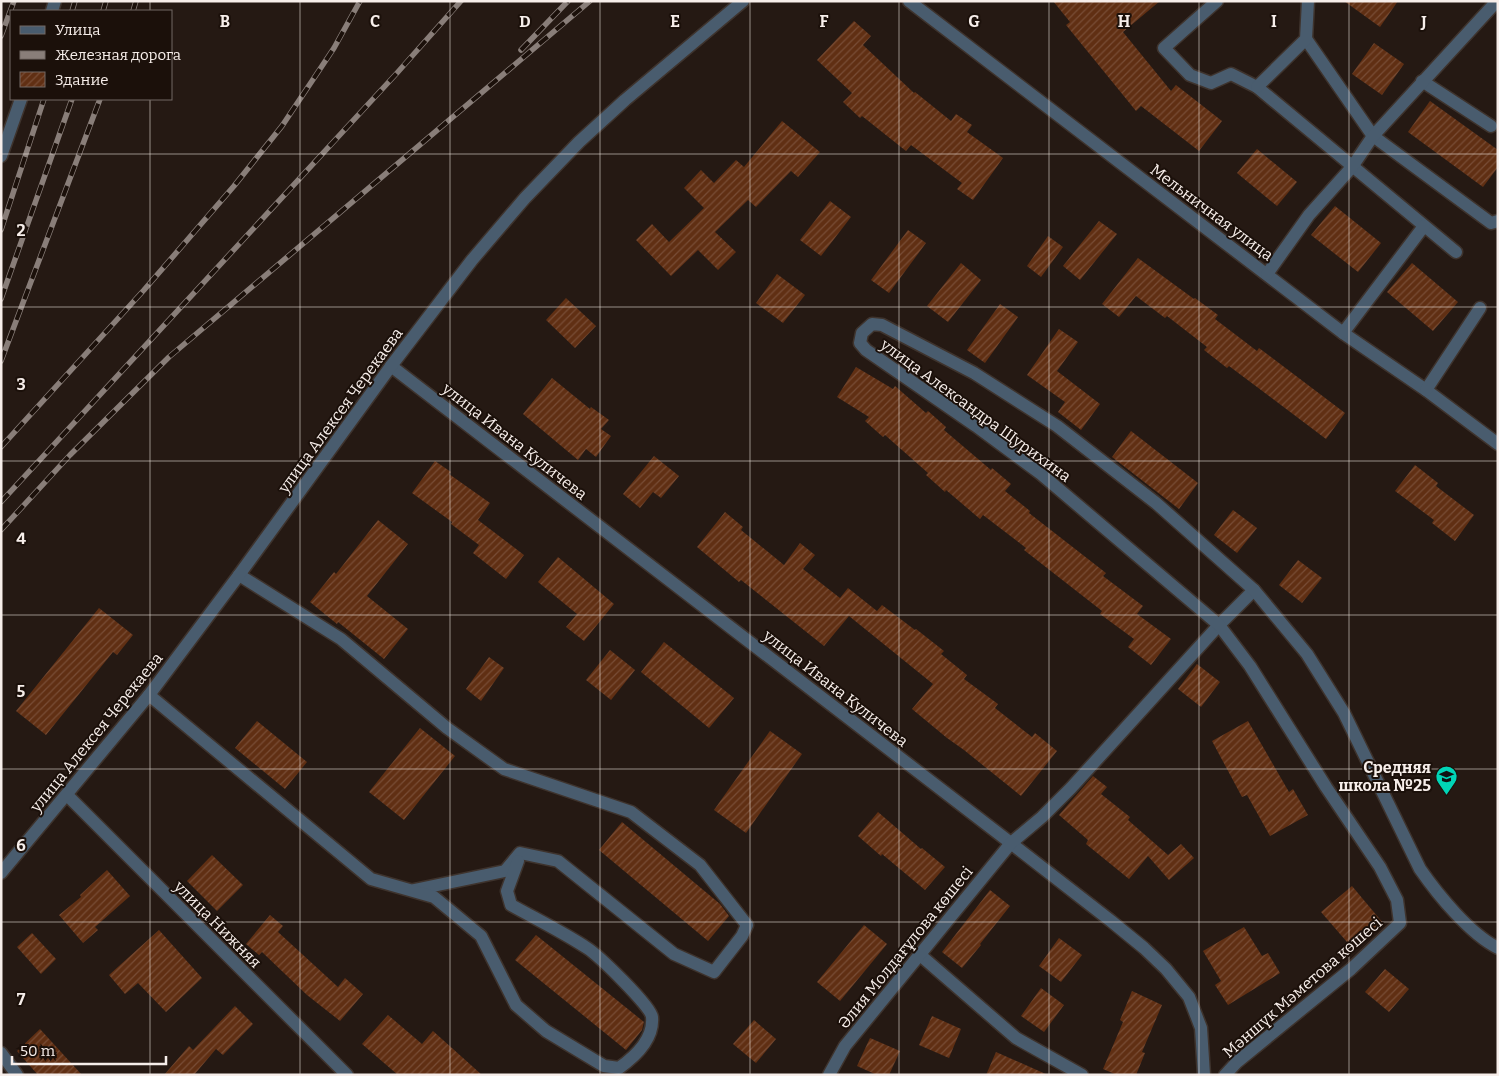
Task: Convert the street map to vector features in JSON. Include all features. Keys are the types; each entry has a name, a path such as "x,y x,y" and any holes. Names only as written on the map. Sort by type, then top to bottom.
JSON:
{"street":[{"name":"улица Алексея Черекаева","path":"1,873 149,695 391,366 472,260 525,198 565,156 625,100 743,1"},
{"name":"Мельничная улица","path":"909,1 1343,332 1426,390 1498,444"},
{"path":"1217,1 1164,48 1190,75 1212,83 1231,74 1256,88 1456,252"},
{"path":"1308,1 1306,39 1373,136 1491,223 1498,221"},
{"path":"1267,274 1309,215 1352,167 1373,136 1497,1"},
{"path":"1256,88 1306,39"},
{"path":"1422,81 1491,126"},
{"path":"1,156 21,100"},
{"path":"1343,332 1424,226"},
{"path":"1426,390 1480,308"},
{"name":"улица Александра Щурихина","path":"1400,923 1397,900 1380,866 1326,787 1250,666 1219,624 1041,474 976,426 866,350 860,343 862,333 872,324 882,324 974,373 1057,426 1156,503 1254,590 1307,654 1344,713 1420,869 1459,916 1489,943 1498,948"},
{"name":"улица Ивана Куличева","path":"391,366 1011,843 1111,921 1166,968 1189,997 1200,1028 1204,1075"},
{"path":"239,575 342,639 447,728 504,769 631,812 700,865 748,925 742,936 714,972 674,954 558,861 520,853"},
{"name":"Әлия Молдағұлова көшесі","path":"829,1075 845,1046 1011,843 1042,817 1071,788 1219,624 1254,590"},
{"path":"149,695 370,879 434,897 481,936 516,1005 546,1031 604,1066 619,1068 632,1059 652,1033 652,1014 643,1001 589,949 511,905 507,891 520,853"},
{"name":"улица Нижняя","path":"67,795 347,1075"},
{"path":"414,890 505,871 520,853"},
{"name":"Мәншүк Мәметова көшесі","path":"1225,1075 1237,1062 1351,969 1400,923"},
{"path":"919,954 1016,1038 1082,1075"},
{"path":"1,1053 17,1075"}],"building":[{"path":"1053,1 1160,1 1123,32 1171,91 1176,85 1222,121 1199,151 1141,106 1136,111 1066,25 1070,22"},
{"path":"1344,1 1398,1 1380,27"},
{"path":"854,21 871,36 863,45 914,93 951,121 956,114 972,125 967,132 1003,158 973,200 957,189 962,183 911,145 906,151 862,116 860,118 843,102 852,93 817,60"},
{"path":"1374,43 1404,64 1382,95 1352,74"},
{"path":"1430,101 1498,150 1498,167 1483,187 1408,132"},
{"path":"782,121 820,152 798,177 791,171 756,207 748,200 715,232 736,252 718,270 698,250 671,276 636,240 652,224 669,242 704,208 684,188 701,170 714,183 736,160 744,167"},
{"path":"1257,149 1297,182 1277,206 1237,173"},
{"path":"830,201 851,217 821,256 800,240"},
{"path":"1335,206 1381,243 1358,272 1311,235"},
{"path":"1099,221 1117,234 1080,280 1063,266"},
{"path":"908,230 926,243 889,293 871,280"},
{"path":"1048,236 1063,247 1041,277 1027,266"},
{"path":"1138,258 1218,315 1215,319 1257,351 1259,348 1345,413 1326,439 1229,366 1227,368 1204,350 1207,347 1167,316 1165,318 1136,296 1119,317 1102,304"},
{"path":"961,263 981,280 948,322 927,306"},
{"path":"1412,263 1458,302 1433,331 1387,292"},
{"path":"777,274 805,295 783,323 756,303"},
{"path":"566,298 596,326 575,348 546,320"},
{"path":"1000,304 1018,317 985,363 967,350"},
{"path":"1059,329 1078,342 1057,371 1100,404 1081,430 1058,412 1065,402 1027,375"},
{"path":"856,367 893,389 895,386 926,413 928,411 946,427 944,430 991,470 992,468 1011,484 1005,491 1030,511 1029,513 1106,573 1103,576 1143,606 1137,614 1171,639 1151,665 1128,647 1134,639 1100,614 1102,611 983,515 980,519 946,490 945,492 926,475 928,473 885,435 883,437 865,421 869,417 837,397"},
{"path":"552,378 590,409 591,407 609,420 601,429 611,436 596,457 586,449 578,460 523,414"},
{"path":"1131,431 1198,483 1179,509 1112,457"},
{"path":"654,456 679,476 661,498 653,492 640,508 623,494"},
{"path":"435,461 451,472 449,474 490,503 478,520 524,555 506,579 473,553 479,545 451,524 452,522 412,493"},
{"path":"1415,465 1438,483 1436,486 1474,515 1455,541 1432,523 1434,520 1395,491"},
{"path":"1233,510 1257,528 1237,553 1214,535"},
{"path":"725,512 743,527 741,530 784,565 800,543 815,555 803,569 840,598 848,588 877,611 882,605 916,629 944,651 941,654 967,675 964,679 998,704 995,708 1032,737 1035,733 1057,751 1021,796 912,709 933,684 849,616 824,646 741,580 739,582 697,547"},
{"path":"378,520 408,544 367,596 408,629 384,659 310,602 334,572 336,574"},
{"path":"558,557 614,604 584,641 566,627 577,614 538,582"},
{"path":"1298,560 1322,578 1302,603 1279,585"},
{"path":"99,608 133,635 117,655 113,652 46,735 16,711"},
{"path":"664,642 734,698 709,728 641,672"},
{"path":"610,650 635,670 611,700 586,680"},
{"path":"489,657 504,668 481,701 466,689"},
{"path":"1197,664 1220,682 1201,707 1178,689"},
{"path":"257,721 307,762 285,789 235,748"},
{"path":"1248,721 1289,792 1293,789 1308,815 1270,836 1247,795 1242,797 1212,741"},
{"path":"420,728 455,756 404,820 369,792"},
{"path":"770,731 802,754 746,833 714,810"},
{"path":"1093,776 1107,787 1101,794 1130,817 1128,820 1168,855 1181,844 1194,858 1169,880 1148,856 1129,879 1086,844 1088,840 1059,815"},
{"path":"878,812 945,867 925,890 858,836"},
{"path":"622,822 720,904 729,916 708,941 599,850"},
{"path":"212,855 243,885 217,911 187,881"},
{"path":"107,870 130,896 95,927 98,930 83,943 59,915 81,897 80,895"},
{"path":"1352,886 1383,923 1353,949 1321,912"},
{"path":"990,890 1010,906 962,968 942,952"},
{"path":"270,915 283,926 278,932 338,987 345,978 363,994 340,1021 307,995 262,952 259,955 246,944"},
{"path":"864,925 887,944 840,1001 817,982"},
{"path":"1244,927 1262,956 1268,953 1280,973 1228,1005 1215,985 1221,981 1203,951"},
{"path":"159,930 202,978 166,1012 138,983 125,994 109,975"},
{"path":"32,933 56,959 41,974 17,947"},
{"path":"536,935 644,1022 642,1030 626,1050 515,960"},
{"path":"1059,938 1082,955 1061,982 1039,966"},
{"path":"1385,969 1409,989 1389,1012 1365,992"},
{"path":"1041,988 1064,1005 1044,1032 1021,1016"},
{"path":"1132,991 1162,1005 1142,1052 1145,1053 1136,1075 1117,1075 1103,1069 1123,1022 1120,1020"},
{"path":"235,1006 253,1024 223,1055 216,1049 194,1075 164,1075 189,1046 193,1050"},
{"path":"388,1015 422,1044 433,1031 482,1075 398,1075 362,1044"},
{"path":"932,1016 961,1029 949,1058 919,1045"},
{"path":"754,1020 776,1039 756,1063 733,1044"},
{"path":"40,1029 82,1075 38,1075 17,1051"},
{"path":"870,1038 900,1051 889,1075 877,1075 857,1066"},
{"path":"996,1052 1048,1075 986,1075"}],"railway":[{"path":"11,10 14,1"},
{"path":"72,10 75,1"},
{"path":"103,10 106,1"},
{"path":"133,10 136,1"},
{"path":"1,447 144,290 234,186 282,126 334,48 360,1"},
{"path":"1,502 397,73 461,1"},
{"path":"521,50 568,1"},
{"path":"1,530 70,455 169,357 590,1"},
{"path":"1,36 10,12"},
{"path":"1,230 44,100"},
{"path":"1,299 72,100"},
{"path":"1,361 100,100"}],"place":[{"name":"Средняя школа №25","path":"1447,795"}]}
